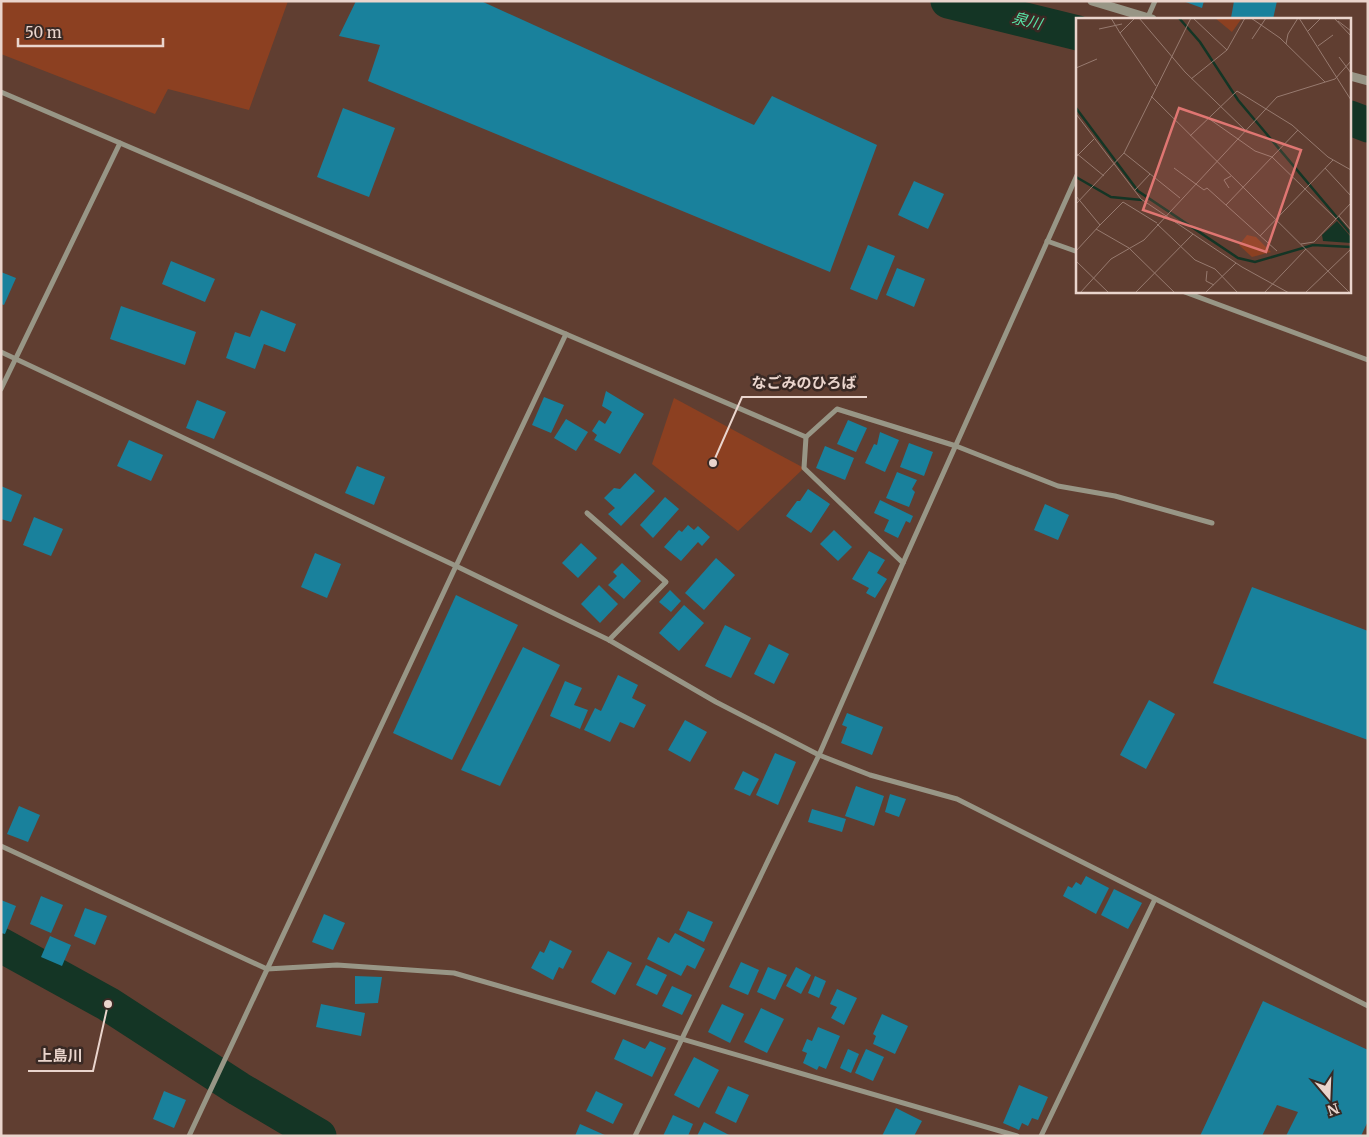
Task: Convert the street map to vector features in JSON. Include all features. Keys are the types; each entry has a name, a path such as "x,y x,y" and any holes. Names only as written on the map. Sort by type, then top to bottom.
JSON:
{"street":[{"path":"1092,1 1149,18 1155,1"},
{"path":"1352,77 1367,81"},
{"path":"1,92 806,437"},
{"path":"1,389 120,143"},
{"path":"634,1136 819,755 1076,177"},
{"path":"1047,241 1076,251"},
{"path":"1185,292 1368,360"},
{"path":"189,1136 566,334"},
{"path":"1,352 609,640 716,702 819,755 870,775 957,800 1368,1006"},
{"path":"903,563 804,468 806,437 837,408 956,446 1058,486 1115,496 1212,523"},
{"path":"587,513 666,582 609,640"},
{"path":"1,846 267,969 337,965 454,974 1017,1136"},
{"path":"1041,1136 1155,899"}],"shaded area":[{"path":"1,1 288,1 249,110 168,89 155,114 1,54"},
{"path":"674,398 804,468 738,531 652,464"}],"building":[{"path":"356,1 481,1 754,125 772,96 877,145 830,272 368,81 380,45 339,36"},
{"path":"1183,1 1204,1 1202,8"},
{"path":"1234,1 1277,1 1273,18 1231,18"},
{"path":"343,108 395,128 369,197 317,177"},
{"path":"914,181 944,194 928,229 898,215"},
{"path":"868,245 895,256 877,300 850,289"},
{"path":"171,261 215,279 205,302 162,284"},
{"path":"897,268 925,279 914,307 886,295"},
{"path":"1,272 16,278 4,305 1,304"},
{"path":"121,306 196,332 185,365 110,339"},
{"path":"261,310 296,324 285,352 264,344 255,369 226,358 235,332 250,337"},
{"path":"606,391 644,414 620,454 594,440 597,435 592,431 599,420 605,424 612,412 602,406"},
{"path":"544,397 564,405 551,433 532,425"},
{"path":"197,400 226,412 214,439 186,428"},
{"path":"566,419 588,432 576,451 554,438"},
{"path":"848,420 867,428 856,452 837,444"},
{"path":"880,432 899,440 885,472 865,463 874,444 877,445"},
{"path":"129,440 163,455 151,481 117,466"},
{"path":"909,443 933,452 924,476 900,467"},
{"path":"825,446 854,458 845,480 816,468"},
{"path":"357,466 385,477 374,505 345,493"},
{"path":"897,472 917,480 912,489 915,492 909,507 886,498"},
{"path":"635,473 655,491 621,526 608,514 615,508 604,498 614,488 620,489"},
{"path":"1,486 22,495 11,522 1,519"},
{"path":"808,489 830,504 811,533 786,516"},
{"path":"665,497 679,509 653,538 640,525"},
{"path":"880,500 913,516 910,523 906,521 898,538 884,531 889,520 874,513"},
{"path":"1045,504 1069,515 1058,540 1034,530"},
{"path":"34,517 63,529 51,556 23,545"},
{"path":"688,525 694,530 698,526 710,537 702,546 698,542 681,561 664,547 679,530 682,532"},
{"path":"834,530 852,547 838,561 820,544"},
{"path":"581,543 597,558 578,578 562,563"},
{"path":"869,551 885,560 877,573 887,579 875,598 866,593 869,588 852,579"},
{"path":"315,553 341,564 327,598 301,587"},
{"path":"716,558 735,575 704,610 685,593"},
{"path":"622,563 641,581 624,599 608,585 617,576 613,572"},
{"path":"599,585 618,604 600,623 581,604"},
{"path":"1252,587 1368,631 1368,740 1213,683"},
{"path":"670,590 681,601 671,612 659,602"},
{"path":"456,595 518,625 452,760 393,733"},
{"path":"684,605 704,623 679,651 659,633"},
{"path":"725,625 751,638 731,678 705,666"},
{"path":"769,644 789,654 774,684 754,674"},
{"path":"523,647 560,665 500,786 461,770"},
{"path":"618,675 638,685 632,698 646,705 634,728 620,722 610,742 584,730 595,708 601,711"},
{"path":"565,681 582,688 574,705 588,710 580,729 550,716"},
{"path":"1149,700 1175,714 1146,769 1120,755"},
{"path":"847,713 883,727 872,755 841,743 847,727 842,725"},
{"path":"685,720 707,732 690,762 668,750"},
{"path":"775,753 796,762 778,805 756,795"},
{"path":"743,771 759,779 750,796 734,789"},
{"path":"856,786 884,796 874,826 845,816"},
{"path":"890,794 906,799 899,817 885,812"},
{"path":"19,806 40,815 28,842 7,834"},
{"path":"812,809 846,819 842,832 808,822"},
{"path":"1086,876 1109,888 1096,914 1063,896 1068,886 1072,888 1076,882 1081,885"},
{"path":"1114,889 1142,903 1128,929 1101,915"},
{"path":"41,896 63,905 51,933 30,924"},
{"path":"1,900 16,906 5,934 1,933"},
{"path":"85,908 107,916 95,945 74,936"},
{"path":"688,911 713,922 704,942 679,930"},
{"path":"324,914 345,923 333,950 312,942"},
{"path":"675,933 705,949 695,969 687,965 681,976 647,959 658,937 669,943"},
{"path":"50,936 71,945 62,966 41,957"},
{"path":"550,940 572,951 563,969 559,967 553,980 531,968 540,951 544,953"},
{"path":"608,951 632,963 615,995 591,982"},
{"path":"741,962 759,970 748,995 729,987"},
{"path":"646,965 667,975 657,995 636,985"},
{"path":"768,967 787,975 775,1000 757,992"},
{"path":"796,967 811,975 801,994 786,986"},
{"path":"355,976 382,977 378,1003 355,1004"},
{"path":"815,976 826,981 819,998 808,993"},
{"path":"672,986 692,995 682,1015 662,1006"},
{"path":"837,989 857,998 844,1025 831,1018 837,1007 830,1004"},
{"path":"1263,1001 1368,1050 1368,1121 1361,1136 1286,1136 1298,1112 1277,1105 1262,1136 1200,1136"},
{"path":"321,1004 365,1013 361,1036 316,1027"},
{"path":"722,1004 744,1014 730,1043 708,1032"},
{"path":"761,1008 784,1019 767,1053 744,1042"},
{"path":"882,1014 908,1026 895,1054 873,1044 876,1036 873,1034"},
{"path":"818,1027 840,1036 826,1069 819,1066 817,1070 803,1063 807,1053 802,1051 807,1039 812,1041"},
{"path":"623,1039 645,1049 650,1041 666,1048 652,1077 614,1059"},
{"path":"848,1049 859,1054 851,1073 840,1068"},
{"path":"866,1049 884,1057 873,1081 855,1073"},
{"path":"694,1057 719,1070 699,1108 674,1095"},
{"path":"1019,1085 1048,1097 1038,1120 1032,1118 1028,1126 1022,1123 1019,1130 1003,1123"},
{"path":"728,1086 749,1095 736,1123 715,1113"},
{"path":"164,1091 186,1100 174,1128 153,1119"},
{"path":"596,1091 623,1104 613,1124 586,1111"},
{"path":"896,1108 922,1121 914,1136 882,1136"},
{"path":"673,1115 693,1124 688,1136 663,1136"},
{"path":"704,1122 731,1136 697,1136"},
{"path":"580,1124 607,1136 575,1136"}],"waterway":[{"name":"泉川","path":"948,1 1076,33"},
{"name":"泉川","path":"1352,119 1368,125"},
{"path":"1,945 108,1004 239,1089 319,1136"}],"place":[{"name":"なごみのひろば","path":"713,463"},
{"name":"上島川","path":"108,1004"}]}
